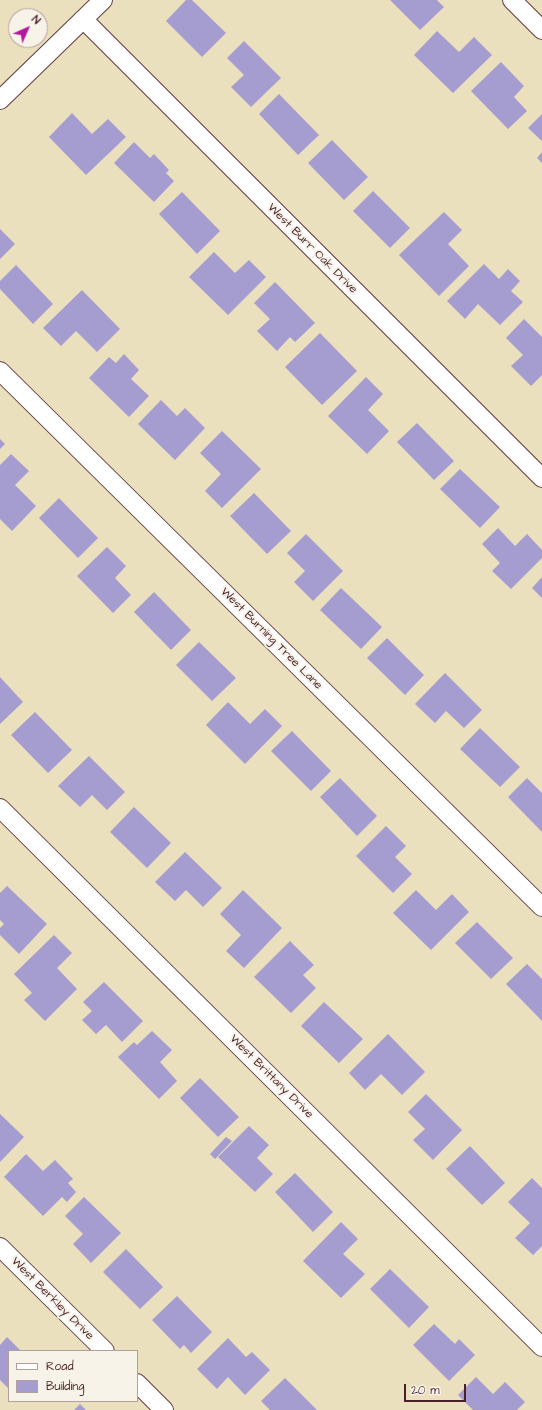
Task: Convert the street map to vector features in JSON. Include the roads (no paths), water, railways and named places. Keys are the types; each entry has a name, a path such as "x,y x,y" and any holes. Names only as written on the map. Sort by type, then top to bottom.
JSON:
{"street":[{"path":"0,100 103,0"},
{"path":"512,0 542,30"},
{"name":"West Burr Oak Drive","path":"83,19 542,478"},
{"name":"West Burning Tree Lane","path":"0,371 542,907"},
{"name":"West Brittany Drive","path":"0,808 542,1347"},
{"name":"West Berkley Drive","path":"0,1247 104,1350"},
{"path":"138,1384 164,1410"}]}
